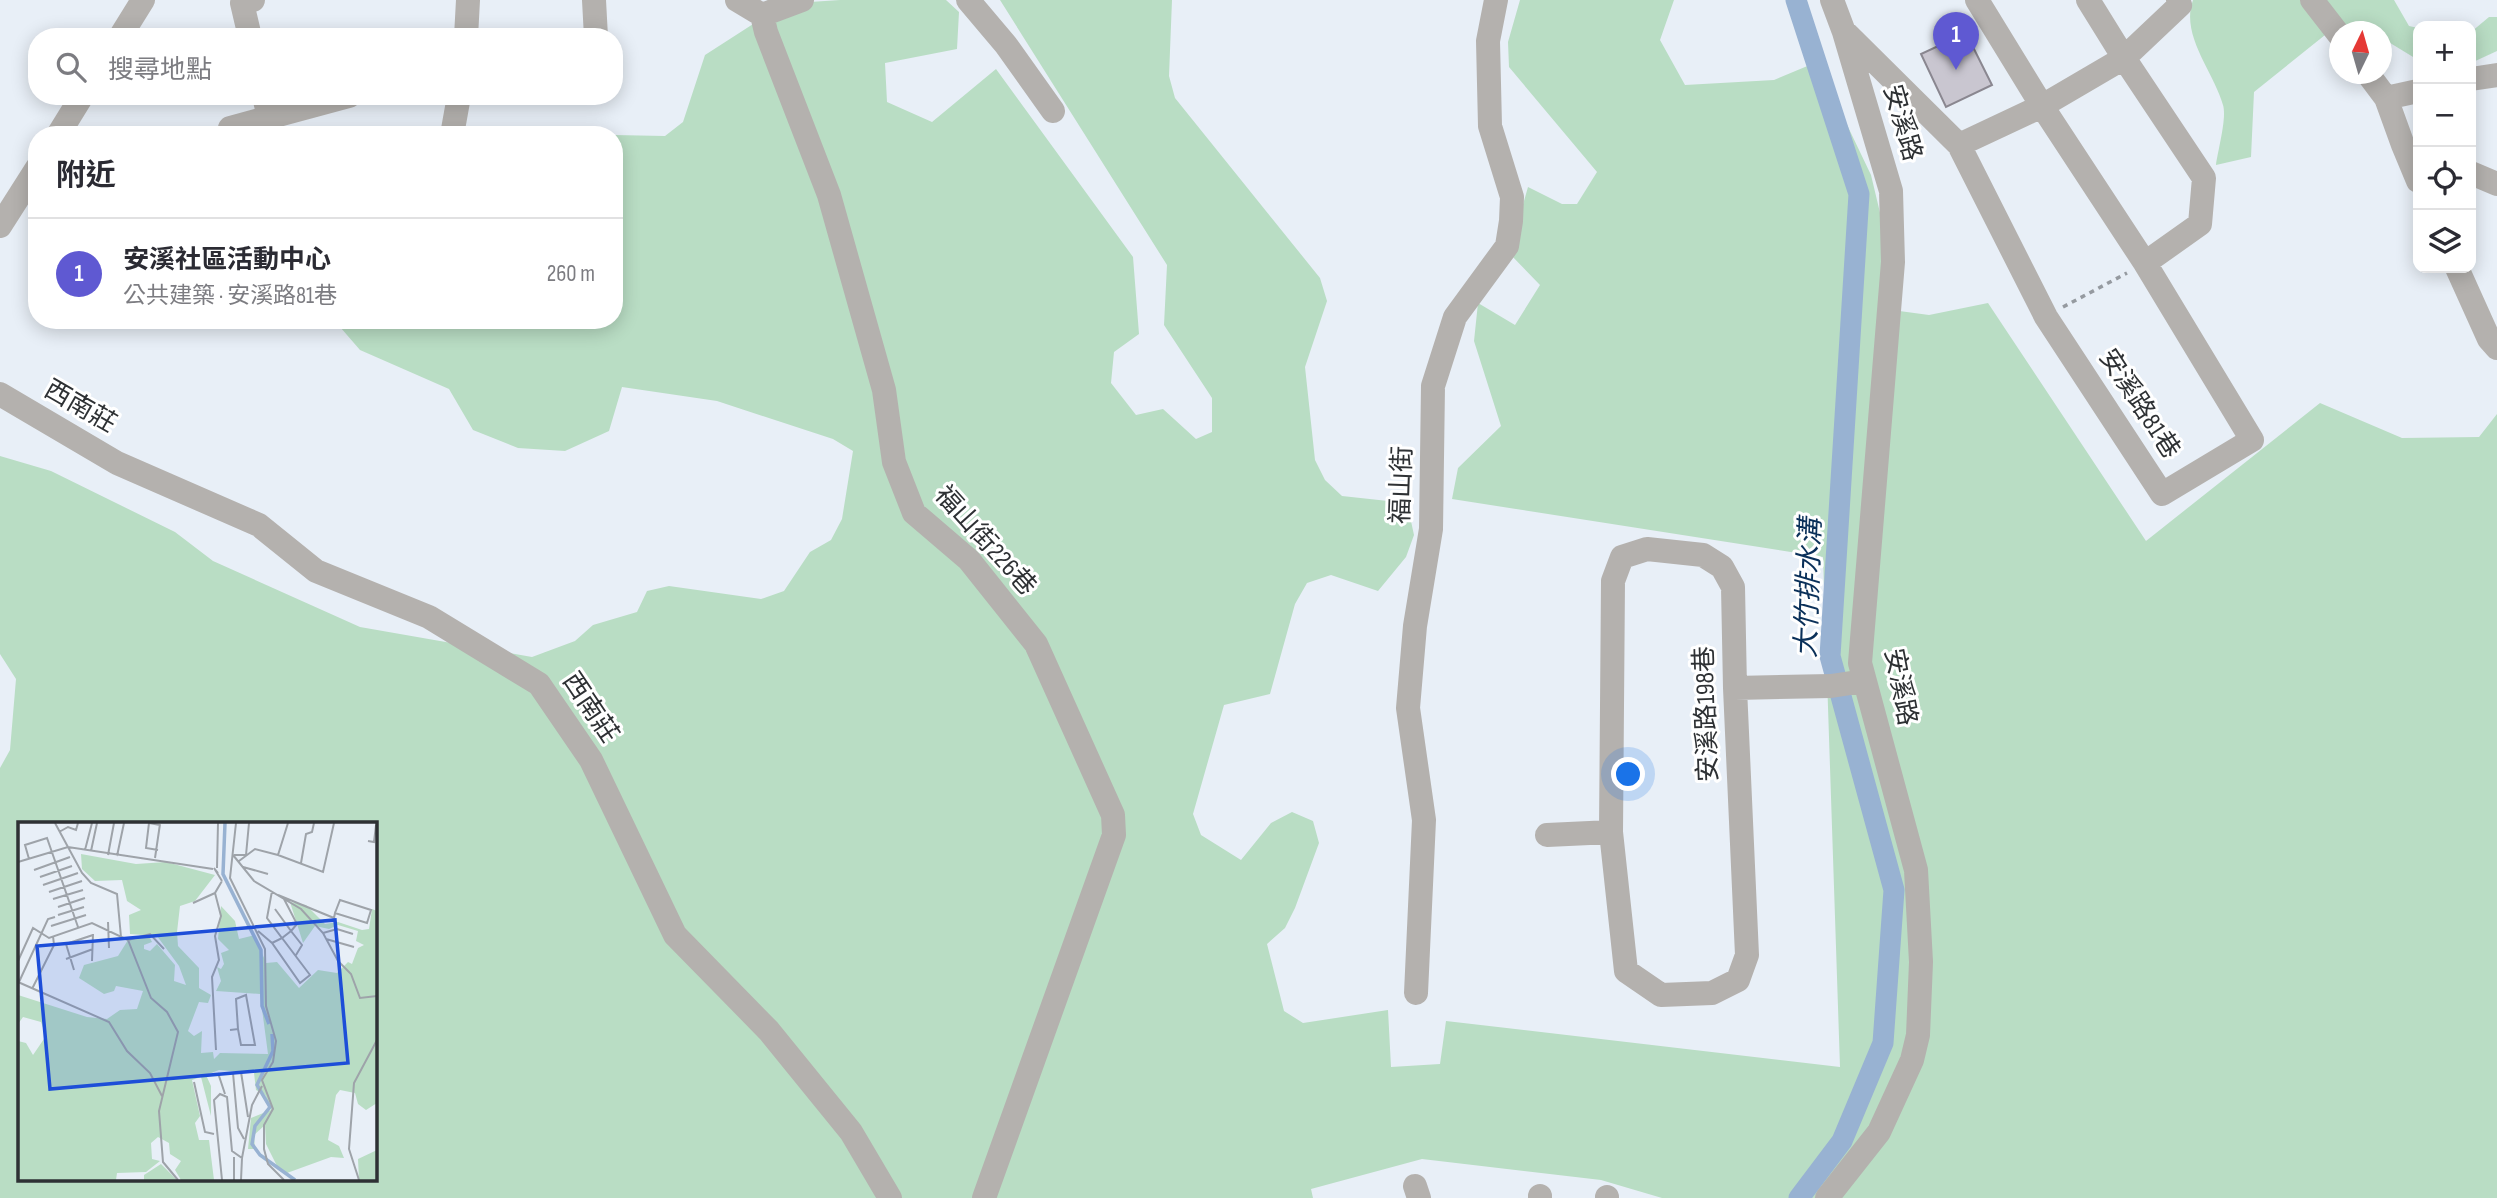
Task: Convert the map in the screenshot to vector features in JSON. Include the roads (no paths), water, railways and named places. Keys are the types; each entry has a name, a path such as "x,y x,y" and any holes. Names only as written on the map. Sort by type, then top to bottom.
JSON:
{"street":[{"path":"125,28 142,0"},
{"path":"466,28 468,0"},
{"path":"594,0 596,28"},
{"path":"737,0 762,15 802,0"},
{"path":"968,0 1006,45 1053,111"},
{"name":"福山街","path":"1416,993 1424,820 1408,708 1415,626 1431,529 1433,386 1455,317 1507,246 1511,221 1512,197 1490,126 1488,41 1496,0"},
{"name":"安溪路","path":"1827,1198 1879,1132 1912,1060 1918,1035 1921,962 1916,870 1849,684 1860,663 1893,262 1891,191 1832,0"},
{"name":"安溪路81巷","path":"1844,32 1959,145 2046,317 2162,495 2252,440 2145,263 2042,106 1977,0"},
{"path":"2088,0 2204,178 2200,224 2145,263"},
{"path":"1959,145 2042,106 2124,58 2180,5 2178,0"},
{"path":"2312,0 2329,22"},
{"path":"247,1 249,28"},
{"name":"福山街226巷","path":"762,15 766,32 829,195 884,390 894,463 914,513 968,560 1036,644 1113,815 1114,835 984,1198"},
{"path":"2476,78 2497,75"},
{"path":"2376,84 2386,98 2410,148"},
{"path":"2386,98 2413,92"},
{"path":"64,126 76,105"},
{"path":"236,126 313,105"},
{"path":"454,126 457,105"},
{"path":"2476,175 2497,184"},
{"path":"0,226 28,182"},
{"path":"2459,273 2489,339 2497,348"},
{"name":"西南莊","path":"0,394 117,463 259,525 316,571 429,617 539,684 591,760 675,935 769,1031 851,1132 890,1198"},
{"name":"安溪路198巷","path":"1647,549 1703,555 1723,567 1733,587 1747,955 1738,981 1712,993 1661,995 1626,971 1611,832 1613,581 1622,557 1647,549"},
{"path":"1735,688 1849,684"},
{"path":"1547,835 1611,832"}],"waterway":[{"name":"大竹排水溝","path":"1796,0 1859,194 1830,656 1894,890 1883,1043 1842,1141 1799,1198"}],"place":[{"name":"安溪社區活動中心","path":"1956,70"}]}
